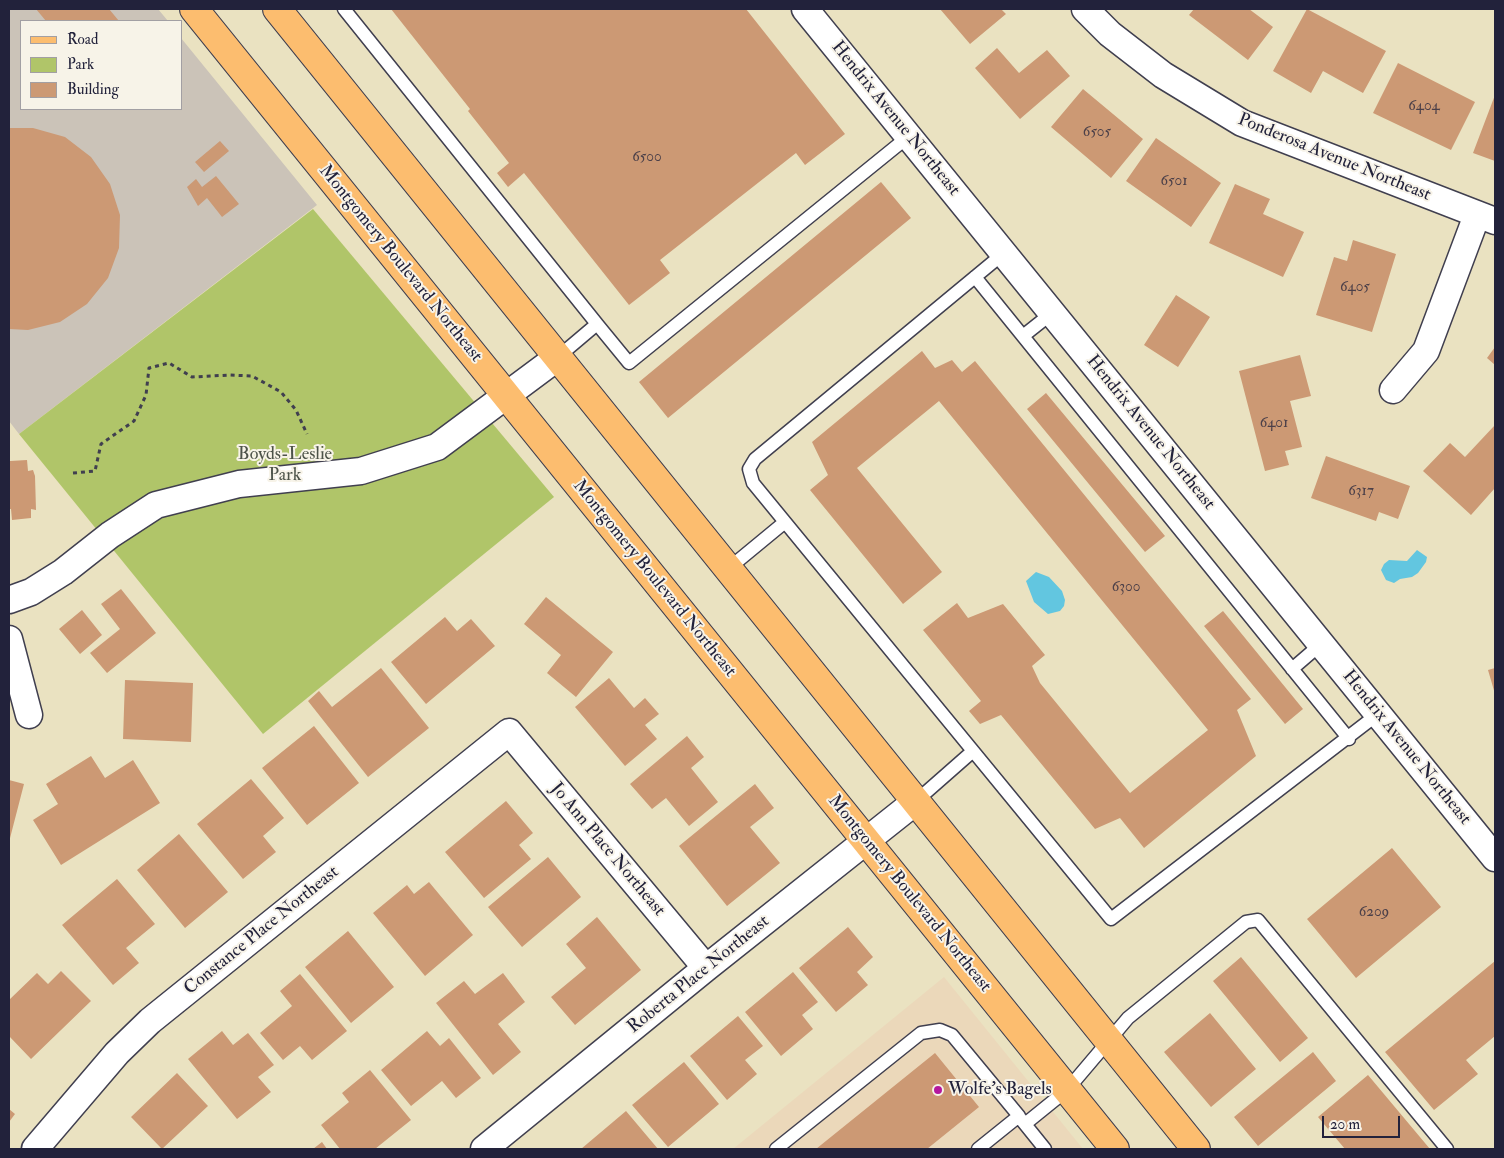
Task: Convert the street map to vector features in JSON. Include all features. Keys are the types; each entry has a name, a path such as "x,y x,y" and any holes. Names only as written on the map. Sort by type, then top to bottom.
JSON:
{"main road":[{"name":"Montgomery Boulevard Northeast","path":"194,9 1115,1149"},
{"path":"277,9 1196,1149"}],"street":[{"name":"Hendrix Avenue Northeast","path":"805,9 1495,858"},
{"name":"Ponderosa Avenue Northeast","path":"1085,9 1110,34 1163,76 1242,123 1486,218"},
{"path":"1393,390 1426,351 1486,218"},
{"path":"9,600 31,592 64,572 110,535 156,505 239,484 361,471 437,446 507,397 558,357"},
{"path":"9,639 29,715"},
{"name":"Jo Ann Place Northeast","path":"509,732 706,968"},
{"name":"Constance Place Northeast","path":"35,1149 117,1053 150,1021 509,732"},
{"name":"Roberta Place Northeast","path":"484,1149 706,968 915,802"}],"lane":[{"path":"344,9 629,363 909,136"},
{"path":"1004,253 755,459 749,469 754,483 785,522 1110,919 1348,739 1378,714"},
{"path":"975,277 1348,739"},
{"path":"1022,336 1052,312"},
{"path":"558,357 597,324"},
{"path":"728,569 785,522"},
{"path":"1292,669 1321,644"},
{"path":"915,802 973,751"},
{"path":"978,1149 1067,1090 1128,1018 1238,928 1246,922 1258,920 1447,1149"},
{"path":"776,1149 921,1034 934,1030 945,1031 952,1035 1045,1149"}],"path":[{"path":"73,473 96,471 101,444 134,421 146,396 149,368 169,363 192,377 252,376 281,392 296,410 307,434"}],"shaded area":[{"path":"9,9 158,9 167,20 20,20 20,110 182,110 182,39 317,205 19,434 9,421"},
{"path":"944,977 1083,1149 733,1149"}],"green space":[{"name":"Boyds-Leslie Park","path":"313,209 554,497 263,734 19,434"}],"water":[{"path":"1417,550 1427,557 1426,562 1418,573 1394,583 1386,580 1381,570 1384,564 1389,560 1407,561"},
{"path":"1036,572 1049,577 1062,591 1065,600 1064,606 1060,611 1048,614 1034,602 1026,581"}],"building":[{"path":"36,9 109,9 118,20 45,20"},
{"path":"391,9 746,9 845,134 805,165 796,153 660,260 670,273 629,305 524,173 508,187 497,173 509,163 468,111 470,109"},
{"path":"940,9 1001,9 1006,14 970,44"},
{"path":"1194,9 1249,9 1273,27 1248,60 1189,15"},
{"path":"1307,9 1386,51 1363,93 1323,71 1311,93 1273,71"},
{"path":"997,48 1019,73 1047,50 1070,76 1020,119 975,68"},
{"path":"1398,63 1475,102 1451,150 1373,113"},
{"path":"1083,89 1143,139 1111,178 1051,127"},
{"path":"1495,95 1495,161 1473,153"},
{"path":"9,128 33,128 65,137 91,157 110,184 120,215 119,248 108,278 87,304 60,322 28,330 9,329"},
{"path":"1156,138 1221,183 1191,227 1126,181"},
{"path":"220,141 229,151 204,172 195,162"},
{"path":"216,176 239,204 222,217 207,198 198,206 187,187 196,179 202,187"},
{"path":"881,182 911,218 668,418 639,382"},
{"path":"1235,184 1270,199 1263,214 1304,232 1283,277 1209,243"},
{"path":"1353,240 1396,254 1372,332 1316,315 1334,257 1347,261"},
{"path":"1176,295 1210,317 1178,367 1144,345"},
{"path":"1495,347 1495,365 1487,358"},
{"path":"922,351 935,368 952,360 962,372 975,361 1251,699 1237,710 1256,756 1144,848 1120,818 1095,829 1001,715 980,724 969,711 981,701 923,630 957,603 968,618 1003,604 1045,655 1032,666 1040,683 1130,793 1208,730 939,401 857,468 942,572 903,604 810,490 828,475 812,442"},
{"path":"1300,355 1311,396 1290,401 1302,447 1285,451 1289,465 1265,471 1239,371"},
{"path":"1046,393 1165,536 1145,552 1027,409"},
{"path":"1495,425 1495,488 1471,515 1423,471 1450,443 1465,457"},
{"path":"1326,456 1410,486 1398,519 1379,512 1376,521 1311,498"},
{"path":"27,460 28,471 33,470 35,476 36,510 31,509 31,518 12,520 11,509 9,509 10,461"},
{"path":"121,589 156,633 107,673 90,653 120,629 101,604"},
{"path":"546,597 613,652 576,697 547,673 561,655 524,624"},
{"path":"82,610 102,635 80,654 59,629"},
{"path":"1223,611 1303,709 1285,724 1204,626"},
{"path":"445,617 457,631 471,619 495,646 426,704 391,662"},
{"path":"381,668 429,728 368,777 308,701 319,691 332,707"},
{"path":"1495,668 1495,694 1488,670"},
{"path":"609,678 634,708 645,698 659,714 645,725 657,739 625,766 575,707"},
{"path":"125,680 193,683 191,742 123,739"},
{"path":"314,726 359,783 307,825 262,768"},
{"path":"687,736 704,757 691,768 718,802 689,826 666,798 652,809 630,784"},
{"path":"91,756 105,778 133,760 160,803 61,865 33,820 58,804 46,784"},
{"path":"251,779 284,818 263,836 276,852 243,879 197,824"},
{"path":"9,780 24,784 9,842"},
{"path":"755,784 774,808 750,827 780,863 727,906 679,846"},
{"path":"506,801 533,833 519,845 531,859 484,898 445,852"},
{"path":"179,834 228,892 185,928 137,870"},
{"path":"1392,848 1441,907 1356,978 1307,919"},
{"path":"548,857 581,897 522,947 488,907"},
{"path":"117,879 155,924 126,948 139,963 113,985 62,925"},
{"path":"429,882 473,935 425,976 373,913 407,885 414,894"},
{"path":"597,917 641,970 575,1025 551,997 586,968 566,944"},
{"path":"848,927 873,957 857,972 868,985 836,1012 799,968"},
{"path":"348,931 394,987 351,1023 305,967"},
{"path":"1241,957 1308,1038 1280,1062 1213,981"},
{"path":"1495,961 1495,1036 1466,1060 1478,1074 1434,1110 1385,1052"},
{"path":"61,971 91,1001 31,1059 9,1036 9,1000 37,973 48,984"},
{"path":"793,972 818,1002 802,1015 813,1029 781,1056 745,1012"},
{"path":"503,973 525,1002 498,1024 521,1052 493,1075 436,1003 464,981 475,994"},
{"path":"300,974 347,1031 312,1060 300,1046 283,1060 260,1033 292,1006 280,991"},
{"path":"1210,1013 1256,1069 1211,1107 1164,1052"},
{"path":"738,1016 763,1046 745,1060 757,1074 727,1100 690,1056"},
{"path":"222,1031 233,1045 248,1033 274,1065 258,1077 271,1092 237,1119 188,1059"},
{"path":"427,1031 440,1046 449,1038 481,1078 456,1098 442,1081 411,1106 381,1070"},
{"path":"1313,1052 1336,1081 1258,1146 1234,1117"},
{"path":"935,1053 979,1107 927,1149 816,1149"},
{"path":"684,1062 719,1104 668,1147 632,1105"},
{"path":"370,1070 411,1120 375,1149 340,1149 321,1125 349,1102 342,1093"},
{"path":"177,1073 208,1106 162,1149 131,1117"},
{"path":"1368,1075 1430,1149 1345,1149 1318,1117"},
{"path":"9,1109 15,1114 9,1122"},
{"path":"626,1111 658,1149 581,1149"},
{"path":"322,1142 327,1149 313,1149"}],"place":[{"name":"Wolfe's Bagels","path":"938,1090"}]}
